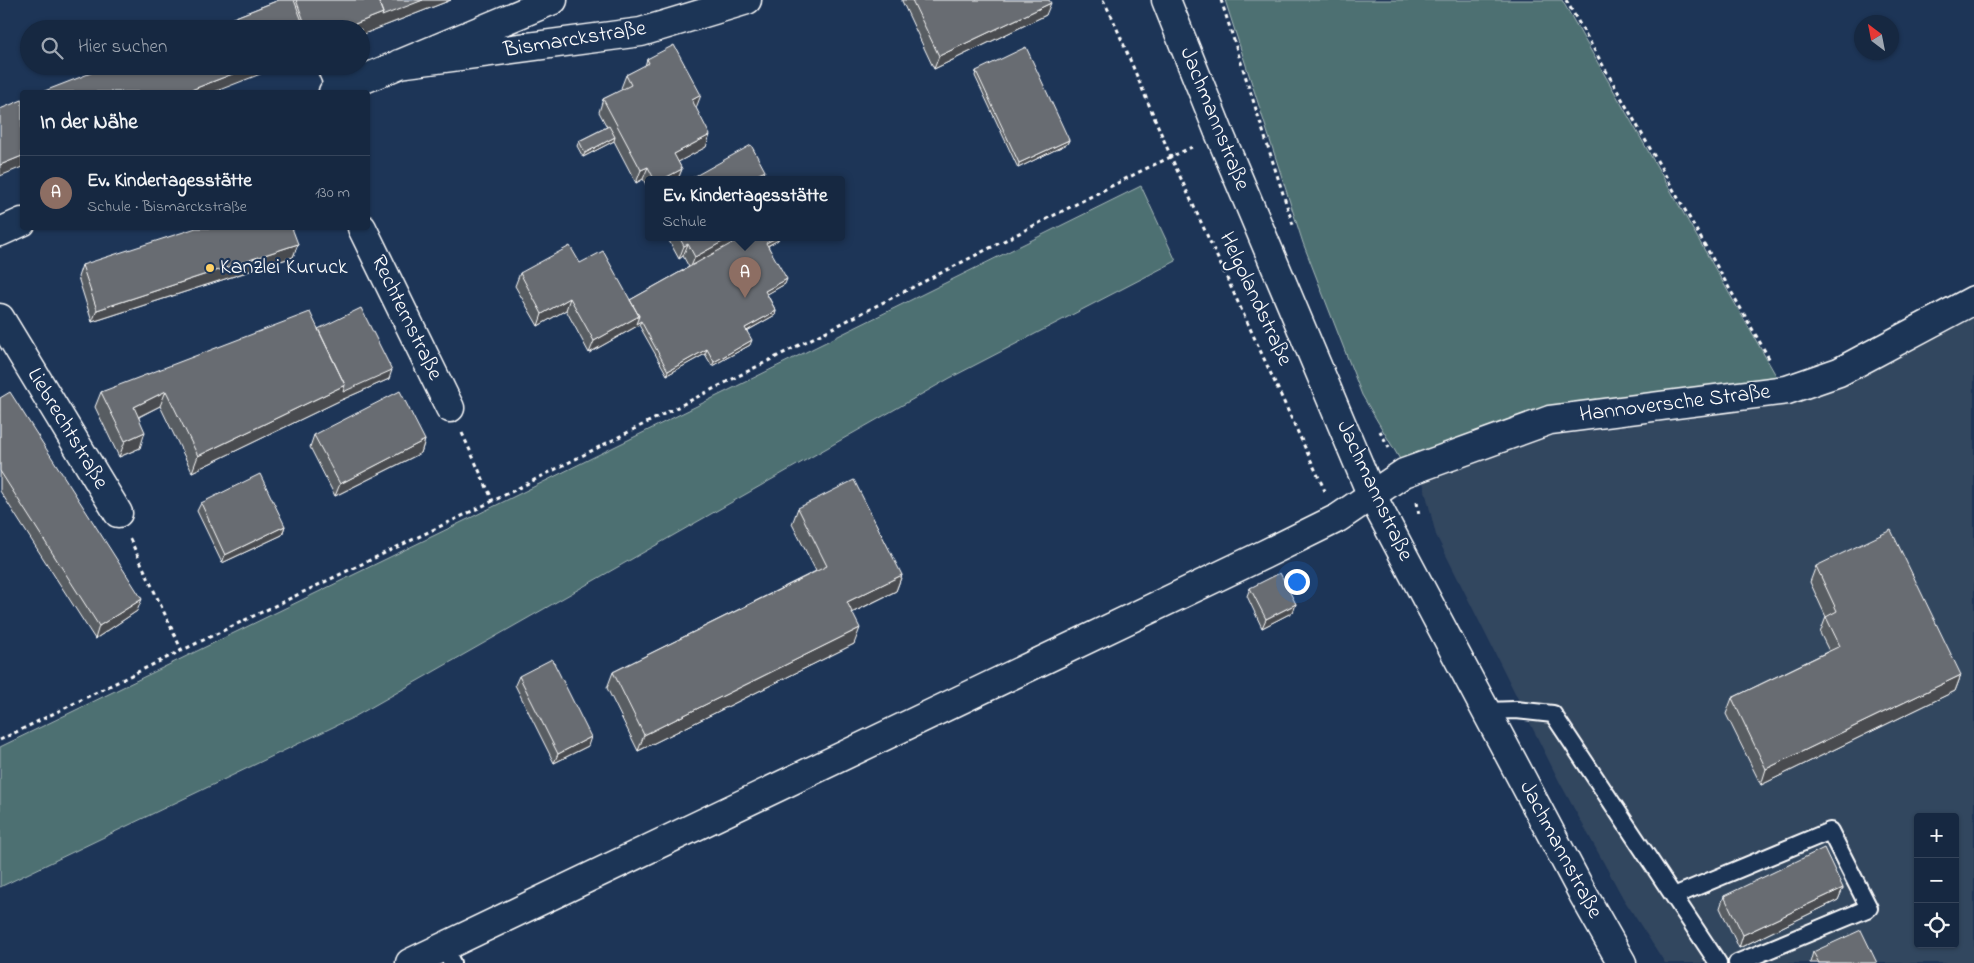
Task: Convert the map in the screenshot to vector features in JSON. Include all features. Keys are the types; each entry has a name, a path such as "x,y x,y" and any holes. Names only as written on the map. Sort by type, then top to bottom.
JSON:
{"street":[{"name":"Bismarckstraße","path":"370,73 399,64 552,0"},
{"name":"Bismarckstraße","path":"399,64 641,32 747,0"},
{"name":"Jachmannstraße","path":"1166,0 1220,135 1372,496 1583,894 1622,963"},
{"name":"Bismarckstraße","path":"335,83 362,75"},
{"path":"0,232 20,223"},
{"name":"Rechternstraße","path":"363,230 450,408"},
{"name":"Hannoversche Straße","path":"410,963 448,955 1338,518 1404,473 1550,420 1787,390 1839,372 1974,300"},
{"name":"Liebrechtstraße","path":"1,320 118,514"}],"lane":[{"path":"1486,711 1516,710 1553,714 1718,963"},
{"path":"1674,896 1830,831 1869,908 1737,963"}],"path":[{"name":"Helgolandstraße","path":"1103,0 1172,157 1338,518"},
{"path":"1221,0 1296,233"},
{"path":"1566,0 1787,390"},
{"path":"0,740 492,501 1172,157"},
{"path":"450,408 492,501"},
{"path":"1377,426 1416,496 1420,529 1397,543"},
{"path":"118,514 182,651"}],"shaded area":[{"path":"1974,314 1974,963 1665,963 1623,898 1559,781 1436,535 1422,478 1552,436 1790,405"}],"green space":[{"path":"1225,0 1562,0 1782,386 1401,461 1362,395 1303,243"},
{"path":"1141,186 1176,261 950,378 354,717 0,887 0,747 505,501"}],"building":[{"path":"279,0 294,0 302,20 228,20"},
{"path":"296,0 378,0 383,13 365,20 304,20"},
{"path":"378,0 423,0 382,16 383,13"},
{"path":"912,0 1049,0 1051,3 939,56"},
{"path":"674,45 701,95 692,100 710,135 674,154 682,169 669,176 652,176 648,167 641,170 603,99 631,85 626,75 649,63 647,59"},
{"path":"1026,47 1069,140 1019,163 976,71"},
{"path":"86,75 230,75 191,90 47,90"},
{"path":"20,101 20,157 0,165 0,109"},
{"path":"609,126 615,137 585,153 579,141"},
{"path":"751,145 765,171 755,176 695,176"},
{"path":"190,230 293,230 298,244 97,310 82,265"},
{"path":"681,241 724,241 695,257 688,244 684,246"},
{"path":"736,241 770,241 766,243 787,279 765,291 776,311 745,328 752,340 714,362 707,349 668,371 641,321 636,324 639,316 630,300"},
{"path":"570,246 580,263 603,251 639,316 594,341 570,298 542,314 520,273"},
{"path":"361,308 392,370 343,392 345,385 318,329"},
{"path":"310,312 345,385 198,456 166,391 134,407 145,432 125,441 101,392"},
{"path":"400,391 425,440 340,484 314,435"},
{"path":"10,392 142,599 99,626 0,471 0,398"},
{"path":"260,474 285,526 225,555 201,503"},
{"path":"854,480 902,575 847,602 860,628 644,735 613,672 827,566 798,508"},
{"path":"1891,530 1961,675 1766,769 1732,698 1840,646 1826,617 1837,611 1816,566"},
{"path":"1280,573 1296,604 1266,619 1250,588"},
{"path":"552,659 591,737 558,754 519,676"},
{"path":"1824,848 1843,888 1743,935 1724,896"},
{"path":"1861,930 1877,963 1819,963 1813,952"}],"place":[{"name":"Kanzlei Kuruck","path":"210,268"},
{"name":"Ev. Kindertagesstätte","path":"745,298"}]}
